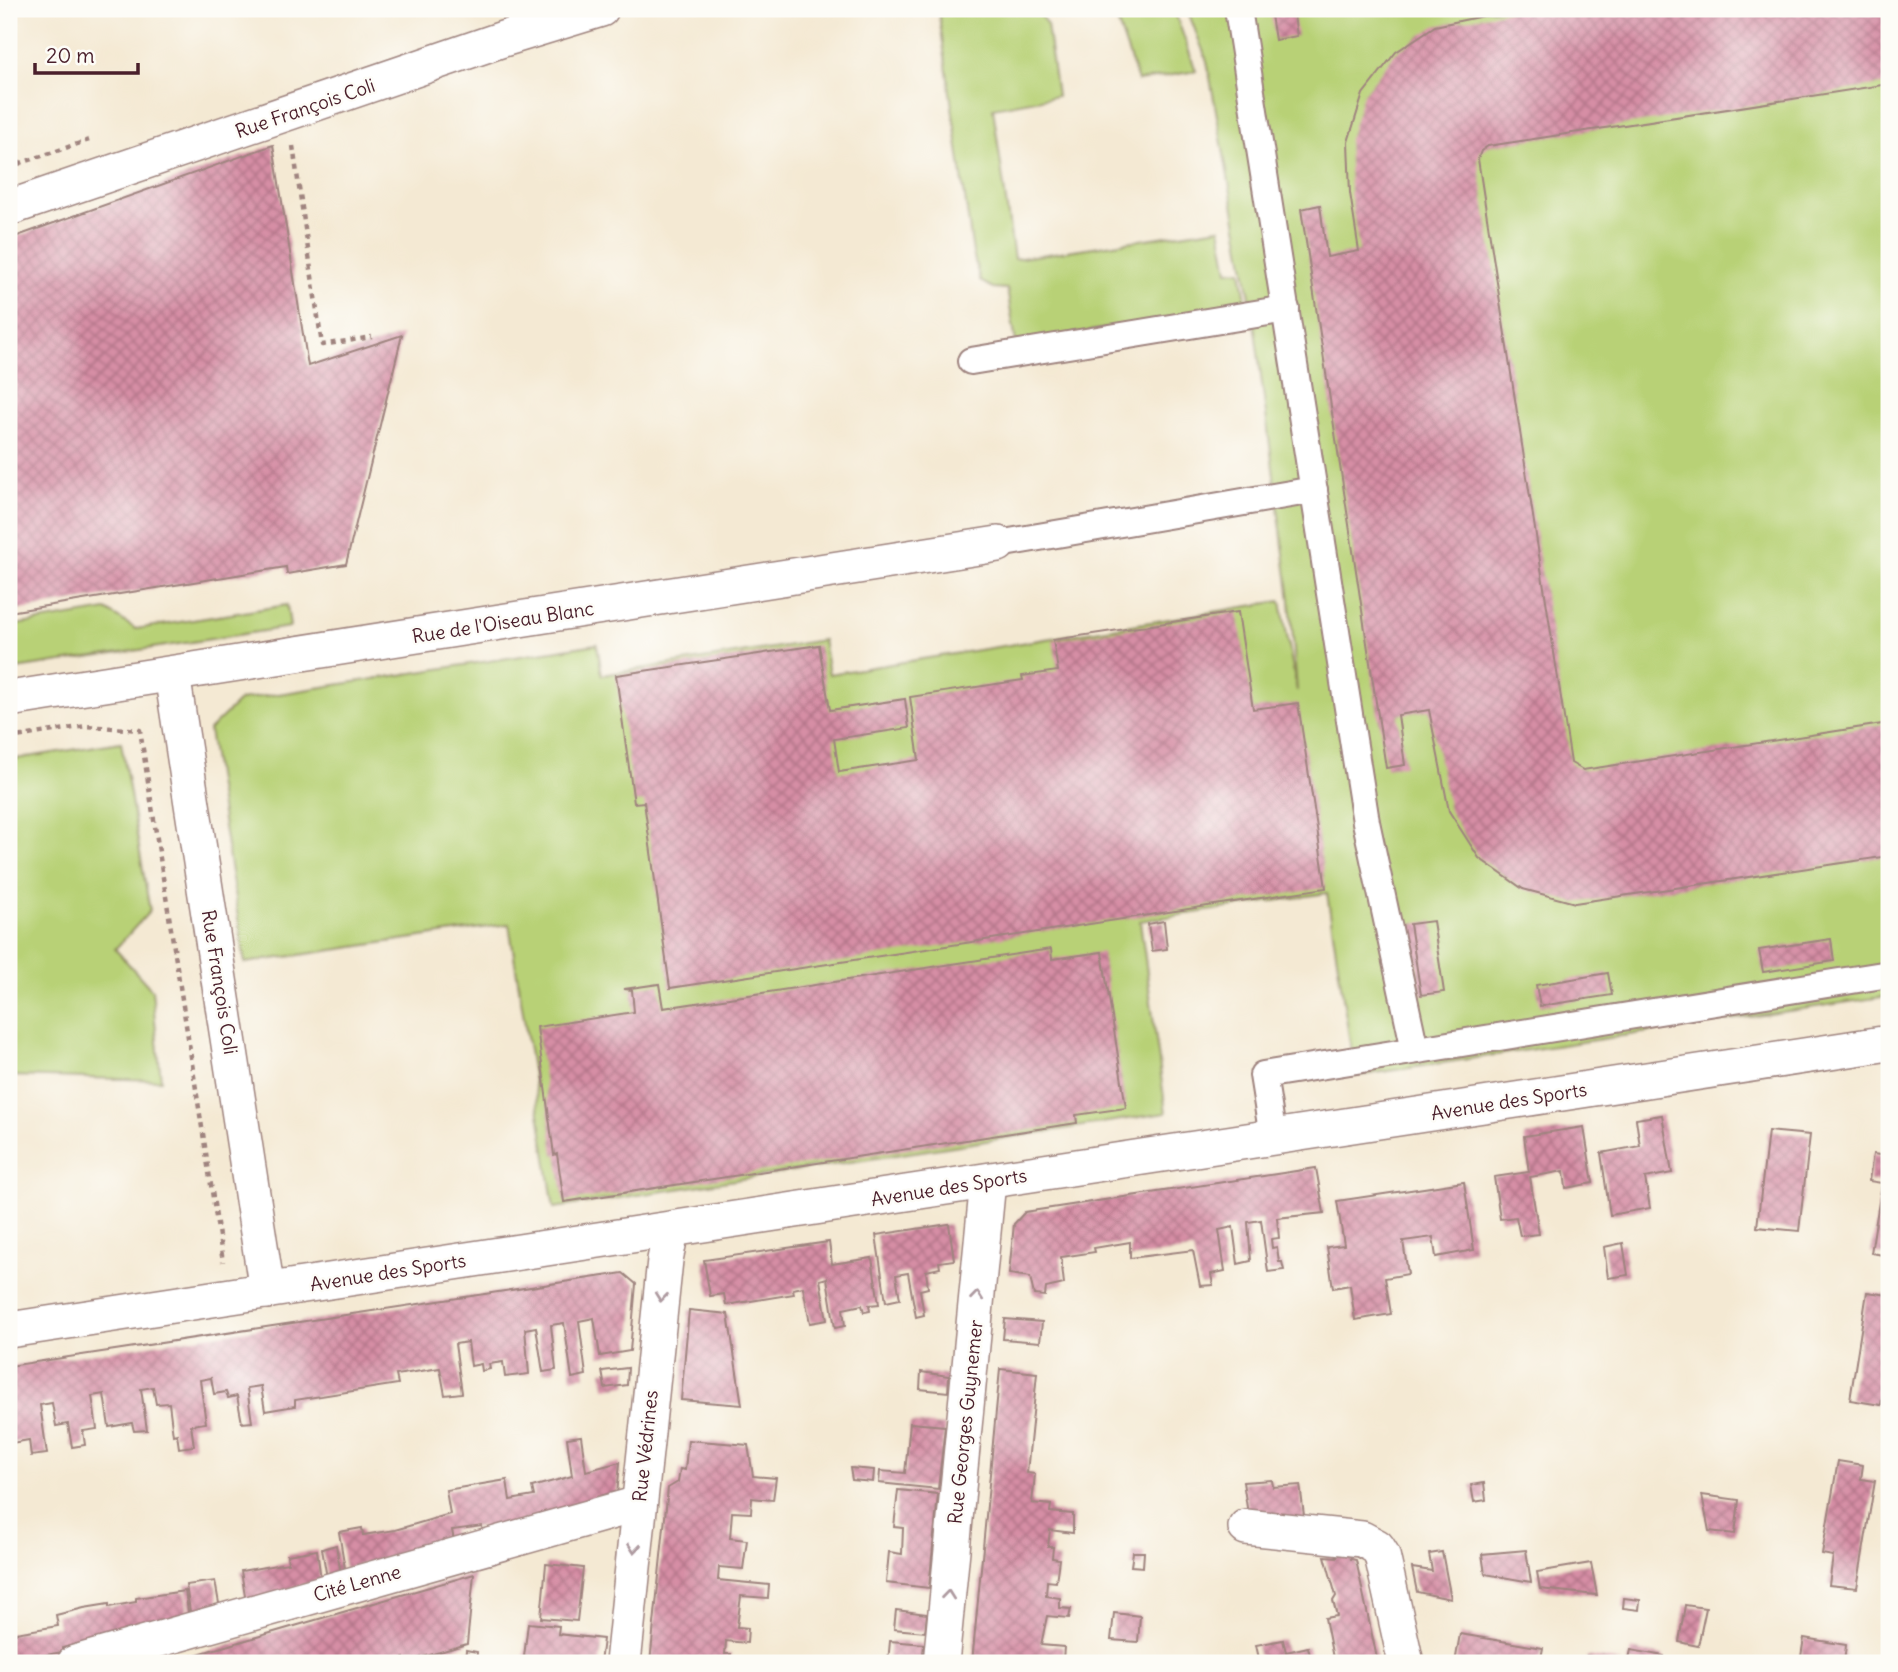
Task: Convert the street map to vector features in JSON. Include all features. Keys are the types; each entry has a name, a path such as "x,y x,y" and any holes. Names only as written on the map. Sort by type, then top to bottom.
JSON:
{"street":[{"name":"Rue François Coli","path":"9,208 503,39 601,9"},
{"path":"1238,9 1366,822 1415,1050"},
{"path":"971,361 1286,309"},
{"path":"998,544 1314,490"},
{"name":"Rue de l'Oiseau Blanc","path":"9,699 998,544"},
{"name":"Rue François Coli","path":"172,674 267,1291"},
{"path":"1273,1137 1263,1075 1889,974"},
{"name":"Avenue des Sports","path":"9,1330 1889,1043"},
{"name":"Rue Georges Guynemer","path":"941,1663 988,1181"},
{"name":"Rue Védrines","path":"623,1663 664,1260 671,1230"},
{"name":"Cité Lenne","path":"75,1663 638,1504"},
{"path":"1246,1527 1362,1539 1377,1547 1382,1555 1406,1663"}],"path":[{"path":"292,137 322,345 372,337"},
{"path":"9,738 86,726 141,730 225,1273"}],"green space":[{"path":"938,9 1036,9 1047,25 1057,96 993,108 1014,259 1220,228 1228,271 1241,270 1247,306 1016,343 1007,289 993,288 980,281 973,253"},
{"path":"1113,9 1169,9 1176,15 1196,71 1138,81"},
{"path":"1187,9 1889,9 1889,996 1355,1076 1327,893 1140,921 1166,1113 554,1208 509,924 245,963 209,730 240,700 597,644 602,675 823,640 829,674 1281,601 1297,691 1290,600 1253,314 1207,61"},
{"path":"287,605 290,627 9,670 9,626 106,610 136,629"},
{"path":"121,742 150,911 115,949 152,990 161,1080 9,1076 9,760"}],"building":[{"path":"1270,9 1293,9 1297,36 1275,40"},
{"path":"1517,9 1889,9 1889,84 1488,146 1481,151 1478,159 1571,763 1583,770 1889,723 1889,856 1575,903 1523,889 1479,858 1449,811 1429,710 1398,715 1405,765 1386,768 1301,209 1320,205 1327,257 1359,251 1350,193 1348,142 1363,94 1396,52 1435,26"},
{"path":"273,145 308,366 402,335 346,564 287,574 286,567 9,612 9,239"},
{"path":"1238,612 1253,709 1298,703 1326,888 670,988 644,802 634,803 616,675 819,645 830,710 905,699 909,728 834,739 839,772 919,760 910,697 1023,680 1022,676 1058,671 1053,640"},
{"path":"1164,921 1167,949 1152,951 1148,924"},
{"path":"1433,921 1444,992 1421,995 1410,924"},
{"path":"1831,939 1834,961 1763,972 1759,950"},
{"path":"1051,949 1052,959 1102,952 1126,1108 1076,1115 1077,1123 564,1202 557,1154 554,1155 537,1027 634,1012 632,990 624,989 659,984 663,1008"},
{"path":"1608,973 1612,995 1540,1006 1536,985"},
{"path":"1662,1115 1672,1173 1645,1178 1650,1208 1610,1215 1601,1153 1640,1146 1636,1119"},
{"path":"1584,1127 1593,1183 1566,1188 1564,1171 1530,1177 1539,1234 1520,1236 1516,1217 1500,1219 1494,1177 1529,1172 1524,1136"},
{"path":"1768,1131 1810,1135 1799,1231 1757,1227"},
{"path":"1888,1148 1889,1256 1871,1253 1882,1183 1869,1181 1873,1154 1886,1156"},
{"path":"1316,1168 1324,1213 1277,1218 1279,1238 1271,1239 1272,1248 1277,1247 1279,1262 1282,1262 1284,1270 1268,1272 1261,1220 1248,1222 1251,1261 1238,1264 1233,1227 1219,1230 1225,1271 1211,1274 1213,1285 1200,1286 1193,1250 1130,1258 1130,1242 1094,1248 1095,1252 1061,1257 1064,1284 1046,1288 1045,1296 1034,1295 1030,1277 1009,1274 1014,1224 1025,1212"},
{"path":"1464,1182 1474,1250 1436,1257 1433,1237 1403,1241 1408,1274 1385,1278 1391,1314 1355,1320 1350,1285 1333,1288 1327,1247 1344,1245 1337,1201"},
{"path":"949,1224 954,1260 939,1262 940,1268 926,1271 928,1288 920,1290 924,1315 916,1317 908,1273 896,1275 900,1299 886,1302 876,1235"},
{"path":"829,1242 832,1264 872,1258 879,1304 869,1305 870,1311 864,1312 862,1305 843,1309 845,1326 835,1328 827,1278 820,1280 827,1320 810,1323 803,1287 793,1289 794,1294 726,1305 724,1294 710,1296 704,1260"},
{"path":"1623,1243 1628,1275 1608,1278 1604,1247"},
{"path":"623,1273 636,1284 630,1351 600,1356 594,1318 579,1321 586,1375 572,1378 564,1323 551,1325 556,1370 543,1372 536,1327 525,1329 529,1374 505,1377 503,1362 489,1364 490,1369 482,1371 481,1364 471,1366 468,1342 455,1344 462,1393 445,1395 440,1368 396,1375 398,1384 295,1400 295,1406 265,1411 261,1386 247,1388 252,1422 242,1423 237,1396 228,1398 226,1392 214,1394 211,1378 200,1380 206,1423 191,1425 194,1446 179,1448 177,1434 173,1435 169,1403 156,1404 153,1387 141,1389 147,1430 134,1431 132,1423 109,1427 104,1394 92,1396 97,1429 83,1431 85,1445 72,1447 68,1424 56,1426 52,1403 40,1405 47,1454 31,1456 29,1440 12,1443 9,1436 9,1366"},
{"path":"1867,1292 1889,1295 1889,1390 1884,1389 1881,1405 1850,1400"},
{"path":"689,1310 728,1314 742,1405 681,1400"},
{"path":"1005,1319 1042,1322 1040,1342 1003,1339"},
{"path":"628,1368 627,1385 605,1388 602,1371"},
{"path":"1000,1369 1037,1373 1027,1473 1035,1474 1032,1503 1051,1505 1050,1512 1073,1514 1073,1533 1050,1530 1048,1547 1053,1547 1052,1558 1059,1559 1056,1582 1047,1581 1046,1596 1060,1598 1060,1608 1071,1609 1069,1618 1047,1616 1041,1645 1064,1647 1063,1660 1044,1658 1044,1663 972,1663"},
{"path":"921,1372 949,1376 948,1392 920,1389"},
{"path":"910,1423 945,1426 938,1489 879,1483 880,1471 905,1473"},
{"path":"581,1436 586,1471 620,1462 617,1495 483,1533 482,1526 452,1530 454,1541 345,1569 339,1532 362,1528 363,1535 395,1530 450,1514 446,1490 507,1480 510,1500 534,1496 532,1487 572,1476 567,1438"},
{"path":"688,1440 748,1445 753,1476 776,1478 773,1500 752,1498 751,1513 732,1512 730,1538 747,1540 743,1569 719,1567 718,1580 769,1585 768,1598 741,1596 737,1627 748,1628 747,1643 726,1641 725,1654 731,1654 729,1663 650,1663 668,1488 678,1482 680,1469 685,1470"},
{"path":"1838,1461 1863,1465 1861,1479 1875,1481 1857,1588 1829,1585 1833,1556 1822,1554"},
{"path":"850,1468 874,1470 873,1482 852,1480"},
{"path":"1272,1480 1273,1487 1300,1485 1305,1523 1248,1514 1243,1482"},
{"path":"1484,1483 1486,1500 1474,1502 1471,1485"},
{"path":"898,1490 938,1494 929,1588 886,1583 889,1552 902,1554 903,1528 894,1527"},
{"path":"1702,1495 1739,1500 1735,1534 1709,1531"},
{"path":"336,1545 341,1574 327,1578 322,1549"},
{"path":"1335,1546 1349,1547 1351,1559 1356,1560 1378,1663 1334,1663 1325,1618 1337,1616 1333,1601 1336,1596 1325,1556 1337,1557"},
{"path":"317,1550 321,1580 246,1602 241,1571 288,1563 287,1555"},
{"path":"1526,1550 1531,1582 1485,1574 1482,1554"},
{"path":"1133,1552 1144,1552 1143,1567 1131,1566"},
{"path":"1442,1552 1451,1599 1417,1592 1412,1568 1432,1571 1429,1554"},
{"path":"1591,1563 1597,1595 1540,1589 1537,1572"},
{"path":"546,1564 583,1568 577,1621 541,1618"},
{"path":"474,1574 467,1644 413,1660 414,1663 405,1663 404,1658 387,1663 350,1663 348,1656 324,1663 167,1663"},
{"path":"215,1581 220,1609 191,1618 186,1585"},
{"path":"185,1591 189,1618 62,1648 62,1652 9,1662 9,1634 58,1626 56,1615"},
{"path":"1624,1598 1640,1600 1639,1610 1623,1608"},
{"path":"1685,1605 1706,1608 1698,1646 1679,1642"},
{"path":"896,1610 927,1614 925,1632 894,1629"},
{"path":"1114,1613 1140,1616 1138,1642 1111,1640"},
{"path":"528,1623 559,1626 558,1634 603,1639 600,1663 563,1663 524,1657"},
{"path":"1460,1634 1543,1648 1540,1663 1455,1663"},
{"path":"1804,1638 1846,1645 1844,1663 1800,1663"},
{"path":"1283,1640 1286,1652 1308,1647 1312,1663 1260,1663 1256,1645"},
{"path":"890,1641 924,1644 922,1663 888,1663"},
{"path":"466,1650 477,1652 476,1663 465,1663"},
{"path":"1631,1650 1664,1656 1663,1663 1628,1663"},
{"path":"1587,1656 1621,1662 1621,1663 1586,1663"}]}
